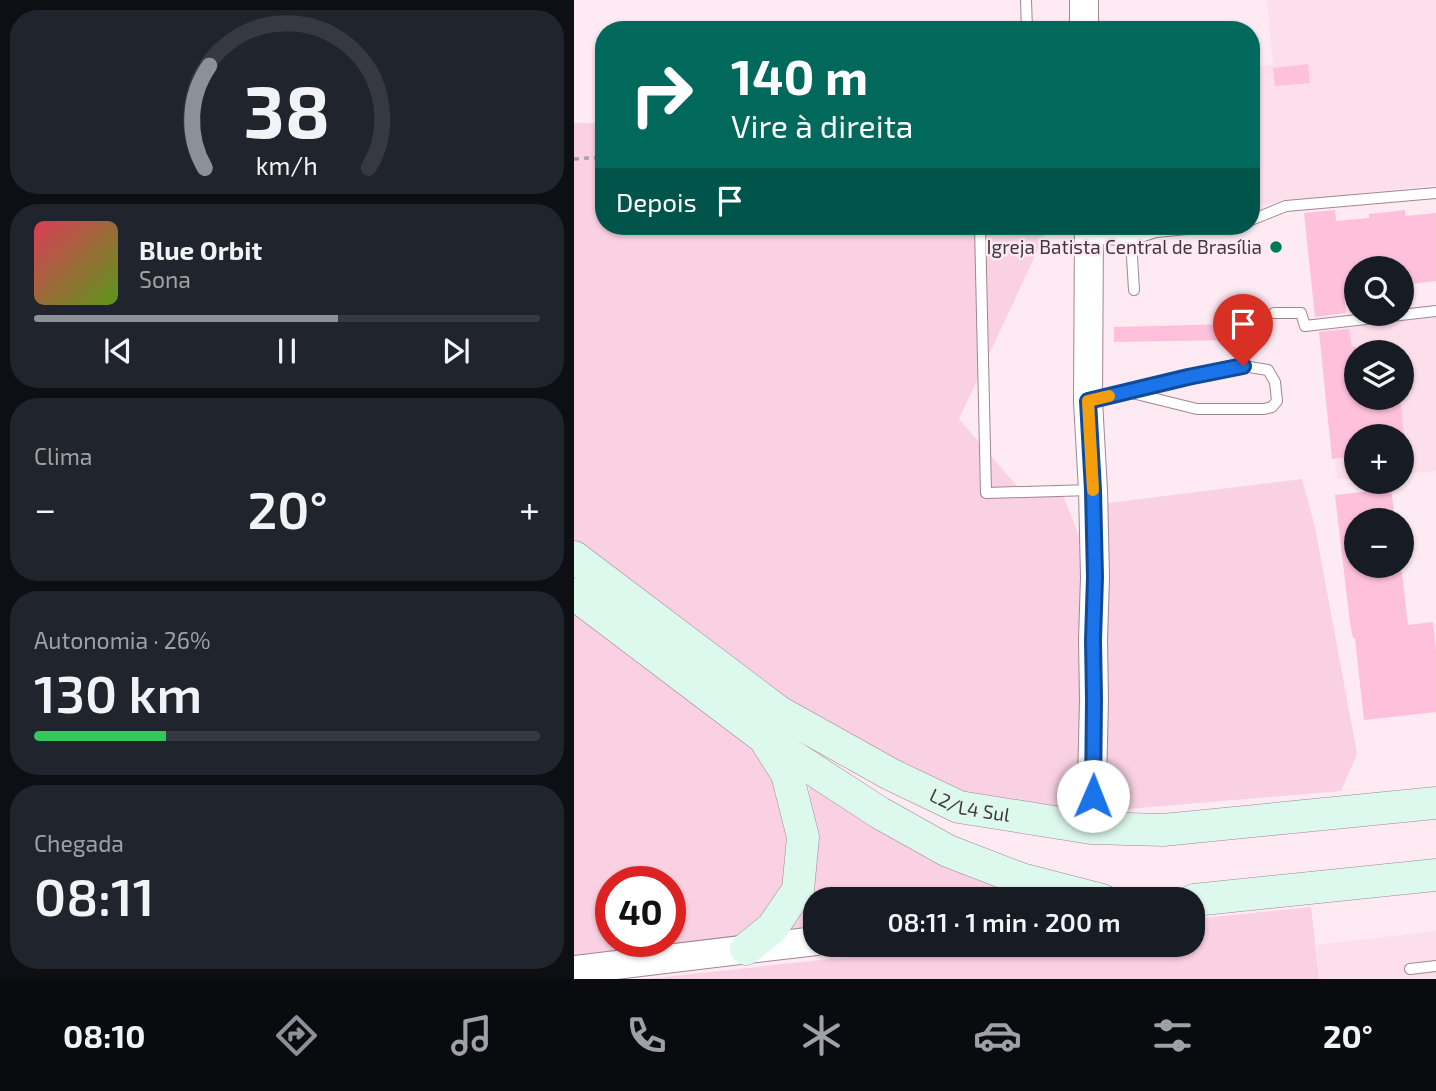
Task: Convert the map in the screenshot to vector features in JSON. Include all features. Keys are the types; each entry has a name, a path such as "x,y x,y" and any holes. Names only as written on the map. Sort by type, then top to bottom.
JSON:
{"main road":[{"name":"L2/L4 Sul","path":"574,557 779,712 890,774 959,807 1091,828 1163,830 1436,803"},
{"path":"574,594 763,737 880,813 948,851 1021,879 1052,887"},
{"path":"746,949 772,928 798,890 803,837 787,774 763,737"},
{"path":"1205,899 1436,875"}],"street":[{"path":"1084,0 1084,21"},
{"path":"1089,235 1088,401 1095,577 1091,828"},
{"path":"574,970 803,942"}],"lane":[{"path":"1026,0 1027,21"},
{"path":"1260,216 1286,206 1436,193"},
{"path":"980,235 986,493 1093,490"},
{"path":"1101,235 1131,240 1147,235"},
{"path":"1131,240 1134,289"},
{"path":"1274,313 1301,313 1305,326 1436,311"},
{"path":"1088,401 1243,366 1268,370 1275,382 1277,401 1272,407 1264,409 1197,409 1128,393"},
{"path":"1410,969 1436,966"}],"path":[{"path":"574,159 595,158"}],"shaded area":[{"path":"1267,0 1436,0 1436,185 1260,205 1260,66 1273,64"},
{"path":"574,123 595,123 595,235 1045,235 959,419 1022,492 1061,490 1094,574 1093,505 1302,479 1315,527 1357,754 1341,791 1092,812 1091,828 890,774 574,556"},
{"path":"1436,317 1436,471 1414,473 1414,424 1344,424 1344,479 1337,479 1323,331 1363,326 1414,326 1414,320"},
{"path":"574,593 763,737 815,858 807,765 880,813 1071,887 803,887 803,942 686,955 686,866 595,866 595,957 667,957 574,967"},
{"path":"1311,907 1319,979 646,979 848,957 1205,957 1205,918"},
{"path":"1436,931 1436,979 1320,979 1316,945"}],"building":[{"path":"1308,64 1310,83 1275,86 1273,68"},
{"path":"1335,210 1336,221 1369,218 1369,214 1405,210 1405,216 1436,213 1436,281 1414,284 1414,256 1344,256 1344,313 1315,317 1304,213"},
{"path":"1234,324 1235,340 1114,342 1114,327"},
{"path":"1349,329 1351,340 1344,340 1344,410 1401,410 1403,424 1344,424 1344,458 1332,459 1319,332"},
{"path":"1392,494 1393,508 1344,508 1344,572 1335,495"},
{"path":"1345,578 1403,578 1408,625 1433,622 1436,712 1364,720 1355,638 1350,623"}],"slow traffic":[{"path":"1093,490 1088,401 1109,396"}],"place":[{"name":"Igreja Batista Central de Brasília","path":"1276,247"}],"route":[{"path":"1093,796 1095,577 1088,401 1243,366"}]}
